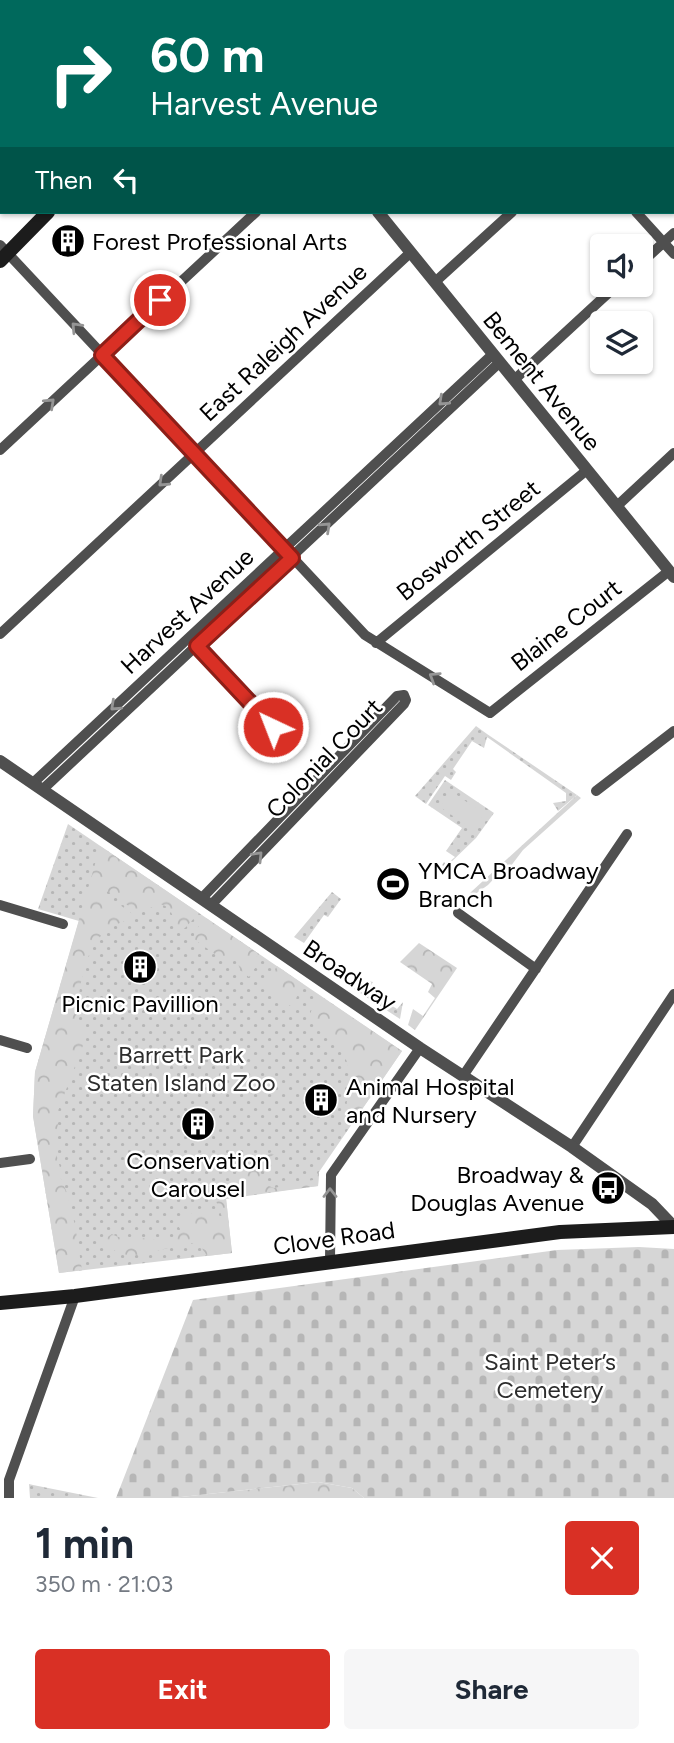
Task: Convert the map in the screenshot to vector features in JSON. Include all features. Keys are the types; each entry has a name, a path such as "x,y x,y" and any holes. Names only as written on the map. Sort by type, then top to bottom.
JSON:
{"main road":[{"path":"3,253 46,214"},
{"name":"Clove Road","path":"0,1303 75,1296 560,1232 674,1227"}],"street":[{"path":"0,450 254,214"},
{"name":"Bement Avenue","path":"380,214 671,574"},
{"path":"435,282 510,214"},
{"path":"638,214 674,254"},
{"path":"653,252 674,233"},
{"name":"East Raleigh Avenue","path":"0,634 411,252"},
{"path":"3,253 365,635 376,643"},
{"path":"514,380 604,297"},
{"name":"Harvest Avenue","path":"37,786 284,549 497,358"},
{"name":"Harvest Avenue","path":"37,786 197,646 292,558 497,358"},
{"path":"617,506 674,453"},
{"name":"Bosworth Street","path":"376,643 587,470"},
{"name":"Blaine Court","path":"376,643 490,713 671,574"},
{"path":"190,637 273,727"},
{"name":"Colonial Court","path":"404,695 404,704 206,902 397,696 404,695"},
{"path":"596,791 674,731"},
{"name":"Broadway","path":"0,761 420,1048 572,1147 652,1204 674,1227"},
{"path":"463,1076 626,834"},
{"path":"0,905 64,924"},
{"path":"458,913 536,969"},
{"path":"572,1147 674,994"},
{"path":"0,1040 27,1048"},
{"path":"330,1261 331,1175 420,1048"},
{"path":"0,1163 30,1159"},
{"path":"9,1498 9,1480 75,1296"}],"green space":[{"path":"476,726 577,795 558,811 553,803 566,801 566,793 487,737 484,748 472,741 453,769 456,772 451,780 445,776 426,804 415,796"},
{"path":"445,780 494,813 476,838 445,868 442,865 444,862 447,864 455,857 446,851 462,828 428,805"},
{"path":"451,791 484,814 473,830 440,807"},
{"path":"577,795 581,798 523,850 507,871 503,869 488,885 464,902 471,892"},
{"name":"Barrett Park Staten Island Zoo","path":"68,824 402,1051 319,1172 318,1186 226,1199 232,1253 59,1273 33,1116 35,1072 79,921 38,909"},
{"path":"100,846 199,913 185,928 176,930 172,914 164,905 160,904 138,913 114,895 90,882"},
{"path":"89,885 136,916 113,926 99,939 92,948 81,981 77,1015 88,1032 58,1111 57,1157 61,1171 59,1174 75,1225 82,1270 59,1273 33,1116 35,1072"},
{"path":"332,892 341,899 328,917 324,915 304,943 294,937"},
{"path":"206,918 259,954 255,959 259,962 249,977 241,971 236,960 225,961 195,940 194,932"},
{"path":"419,943 457,968 415,1030 408,1025 413,1009 423,1016 435,998 428,992 432,984 400,962"},
{"path":"277,966 303,984 292,1007 261,986"},
{"path":"368,981 373,982 368,990 397,1009 403,1002 400,1019 354,989"},
{"path":"316,993 402,1051 354,1121 347,1108 348,1064 340,1047 309,1019"},
{"path":"275,1150 276,1153 255,1167 269,1186 274,1188 313,1180 319,1172 318,1186 226,1198 232,1253 207,1256 201,1247 186,1241 180,1246 130,1255 116,1251 103,1240 112,1234 126,1238 171,1239 181,1231 176,1221 206,1206 221,1224 222,1217 215,1198 252,1163"},
{"name":"Saint Peter’s Cemetery","path":"639,1247 674,1249 674,1498 364,1498 352,1488 318,1482 172,1498 116,1498 193,1300 557,1250"},
{"path":"318,1482 352,1488 364,1498 172,1498"},
{"path":"29,1484 33,1485 98,1498 30,1498"}],"place":[{"name":"Forest Professional Arts","path":"68,241"},
{"name":"YMCA Broadway Branch","path":"393,884"},
{"name":"Picnic Pavillion","path":"140,967"},
{"name":"Animal Hospital and Nursery","path":"321,1100"},
{"name":"Conservation Carousel","path":"198,1124"},
{"name":"Broadway & Douglas Avenue","path":"608,1188"}],"route":[{"path":"160,300 102,355 292,558 197,646 273,727"}]}
